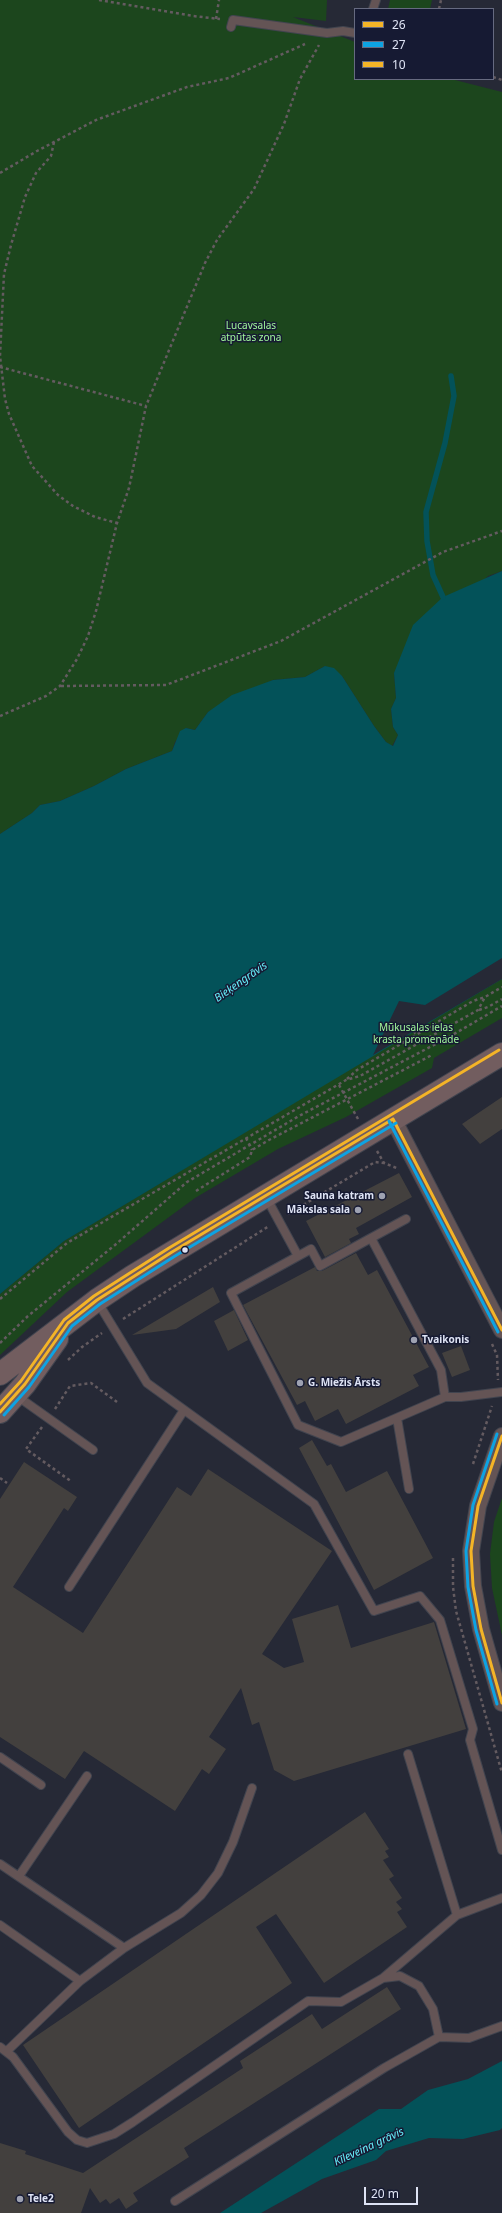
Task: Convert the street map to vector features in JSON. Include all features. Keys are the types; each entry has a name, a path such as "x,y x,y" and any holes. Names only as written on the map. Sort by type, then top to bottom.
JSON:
{"main road":[{"path":"0,1374 97,1300 133,1276 502,1054"},
{"path":"0,1412 25,1384 68,1323"}],"street":[{"path":"393,1119 502,1330"},
{"path":"502,1436 478,1506 471,1551 473,1586 481,1629 502,1703"}],"lane":[{"path":"232,24 327,33 343,31 354,33"},
{"path":"265,1196 298,1256"},
{"path":"406,1219 320,1266 311,1249 231,1293 298,1425 341,1442 445,1397 461,1397 502,1392"},
{"path":"371,1238 442,1370 445,1397"},
{"path":"97,1300 147,1383 314,1504 374,1611 420,1596 440,1620 473,1729 470,1740 502,1850"},
{"path":"15,1395 93,1450"},
{"path":"69,1587 184,1410"},
{"path":"397,1418 409,1489"},
{"path":"408,1754 457,1915"},
{"path":"0,1757 41,1785"},
{"path":"19,1876 87,1776"},
{"path":"252,1788 232,1842 218,1873 201,1894 180,1913 124,1948 80,1981 3,2049 19,2065 68,2132 82,2141 87,2143 99,2140 133,2122 308,2001 341,2002 383,1978 457,1915 502,1898"},
{"path":"0,1864 124,1948"},
{"path":"0,1925 80,1981"},
{"path":"383,1978 400,1976 419,1986 433,2010 439,2037"},
{"path":"175,2200 384,2068 439,2037 469,2038 502,2026"}],"path":[{"path":"100,0 193,16 216,18 232,24"},
{"path":"216,18 219,0"},
{"path":"0,173 96,120 187,87 228,78 327,33"},
{"path":"0,716 46,696 60,686 69,674 88,636 117,524 129,488 146,406 217,240 254,189 284,124 300,79 314,52 327,33"},
{"path":"54,142 51,156 36,173 28,191 11,245 2,295 1,367 9,414 32,466 58,495 73,506 95,517 117,524"},
{"path":"1,367 146,406"},
{"path":"60,686 166,685 281,641 443,552 502,531"},
{"path":"0,1299 67,1243 338,1085 357,1070 416,1035 474,1001 485,997 502,987"},
{"path":"478,1010 485,997"},
{"path":"346,1080 360,1076 478,1010 488,1007 502,999"},
{"path":"0,1343 28,1316 115,1245 187,1182 343,1092 415,1055 502,1006"},
{"path":"414,1031 416,1035"},
{"path":"196,1191 250,1157 252,1150 432,1055"},
{"path":"338,1085 384,1163"},
{"path":"246,1138 252,1150"},
{"path":"66,1362 82,1347 113,1326 278,1220 375,1162 384,1163 399,1169 403,1174 418,1167"},
{"path":"72,1482 26,1449 70,1386 91,1383 117,1402"},
{"path":"0,1478 7,1483"}],"green space":[{"name":"Lucavsalas atpūtas zona","path":"0,0 327,0 326,21 293,17 354,42 354,80 455,80 502,92 502,571 488,576 394,673 396,698 391,709 393,727 398,735 392,746 386,742 374,726 342,676 325,666 305,677 273,680 208,712 195,730 186,728 175,742 172,751 126,769 94,786 60,801 40,805 32,813 0,834"},
{"path":"390,0 432,0 430,8 388,8"},
{"name":"Mūkusalas ielas krasta promenāde","path":"502,958 502,1018 434,1058 432,1068 346,1117 278,1149 195,1198 67,1292 0,1355 0,1294 64,1241 373,1055"},
{"path":"502,1498 502,1635 492,1588 490,1554 494,1522"}],"water":[{"name":"Bieķengrāvis","path":"502,571 502,979 64,1241 0,1294 0,834 32,813 40,805 60,801 94,786 126,769 172,751 180,731 186,728 195,730 208,712 232,695 273,680 305,677 325,666 334,668 342,676 374,726 386,742 393,746 398,735 393,727 391,709 396,698 394,673 413,625 443,597"},
{"name":"Kīleveina grāvis","path":"502,2061 502,2128 500,2130 463,2139 429,2138 386,2151 376,2160 322,2179 261,2213 220,2213 379,2109 401,2109 428,2090 468,2079"}],"pier":[{"path":"502,958 502,979 373,1055 399,1001 425,1005"}],"building":[{"path":"502,1097 502,1129 480,1144 462,1124"},
{"path":"399,1173 412,1197 356,1228 359,1234 349,1239 351,1243 325,1257 306,1221"},
{"path":"356,1253 368,1275 377,1270 429,1367 413,1375 419,1386 346,1424 338,1409 315,1421 305,1401 297,1405 243,1305 315,1267 317,1271 322,1271"},
{"path":"213,1287 220,1302 176,1329 132,1335"},
{"path":"234,1310 248,1340 228,1351 214,1321"},
{"path":"461,1346 470,1370 452,1377 442,1353"},
{"path":"312,1440 327,1466 331,1464 346,1492 387,1471 433,1558 374,1590 299,1448"},
{"path":"24,1462 77,1497 68,1511 64,1508 13,1587 83,1633 177,1487 191,1496 208,1469 332,1551 262,1654 284,1668 304,1662 292,1619 338,1605 351,1648 434,1622 466,1729 294,1781 274,1770 259,1722 252,1725 241,1688 209,1737 226,1749 209,1774 202,1769 175,1811 84,1751 65,1779 0,1737 0,1499"},
{"path":"365,1812 389,1849 385,1851 389,1857 383,1860 394,1876 389,1879 402,1898 396,1902 402,1909 397,1912 407,1927 324,1983 276,1914 256,1927 292,1983 79,2128 23,2045"},
{"path":"387,1987 401,2009 184,2148 189,2157 133,2193 138,2201 126,2209 119,2198 110,2204 106,2199 100,2203 90,2188 81,2213 0,2213 0,2143 26,2151 25,2154 83,2173 243,2068 240,2061 312,2014 322,2029"}],"waterway":[{"path":"443,597 433,575 427,541 426,512 445,443 454,396 451,376"}],"transit line":[{"name":"10","path":"0,1404 21,1381 64,1320 94,1296 169,1248 499,1050"},
{"name":"26","path":"393,1119 502,1330"},
{"name":"26","path":"0,1412 25,1384 68,1323 97,1300 172,1252 393,1119"},
{"name":"27","path":"389,1121 498,1332"},
{"name":"27","path":"4,1415 29,1387 72,1326 100,1304 175,1256 396,1123"},
{"name":"27","path":"497,1434 473,1505 466,1551 468,1587 476,1630 497,1704"},
{"name":"26","path":"502,1436 478,1506 471,1551 473,1586 481,1629 502,1703"}],"place":[{"name":"Sauna katram","path":"382,1196"},
{"name":"Mākslas sala","path":"358,1210"},
{"name":"Tvaikonis","path":"414,1340"},
{"name":"G. Miežis Ārsts","path":"300,1383"},
{"name":"Tele2","path":"20,2199"}]}
